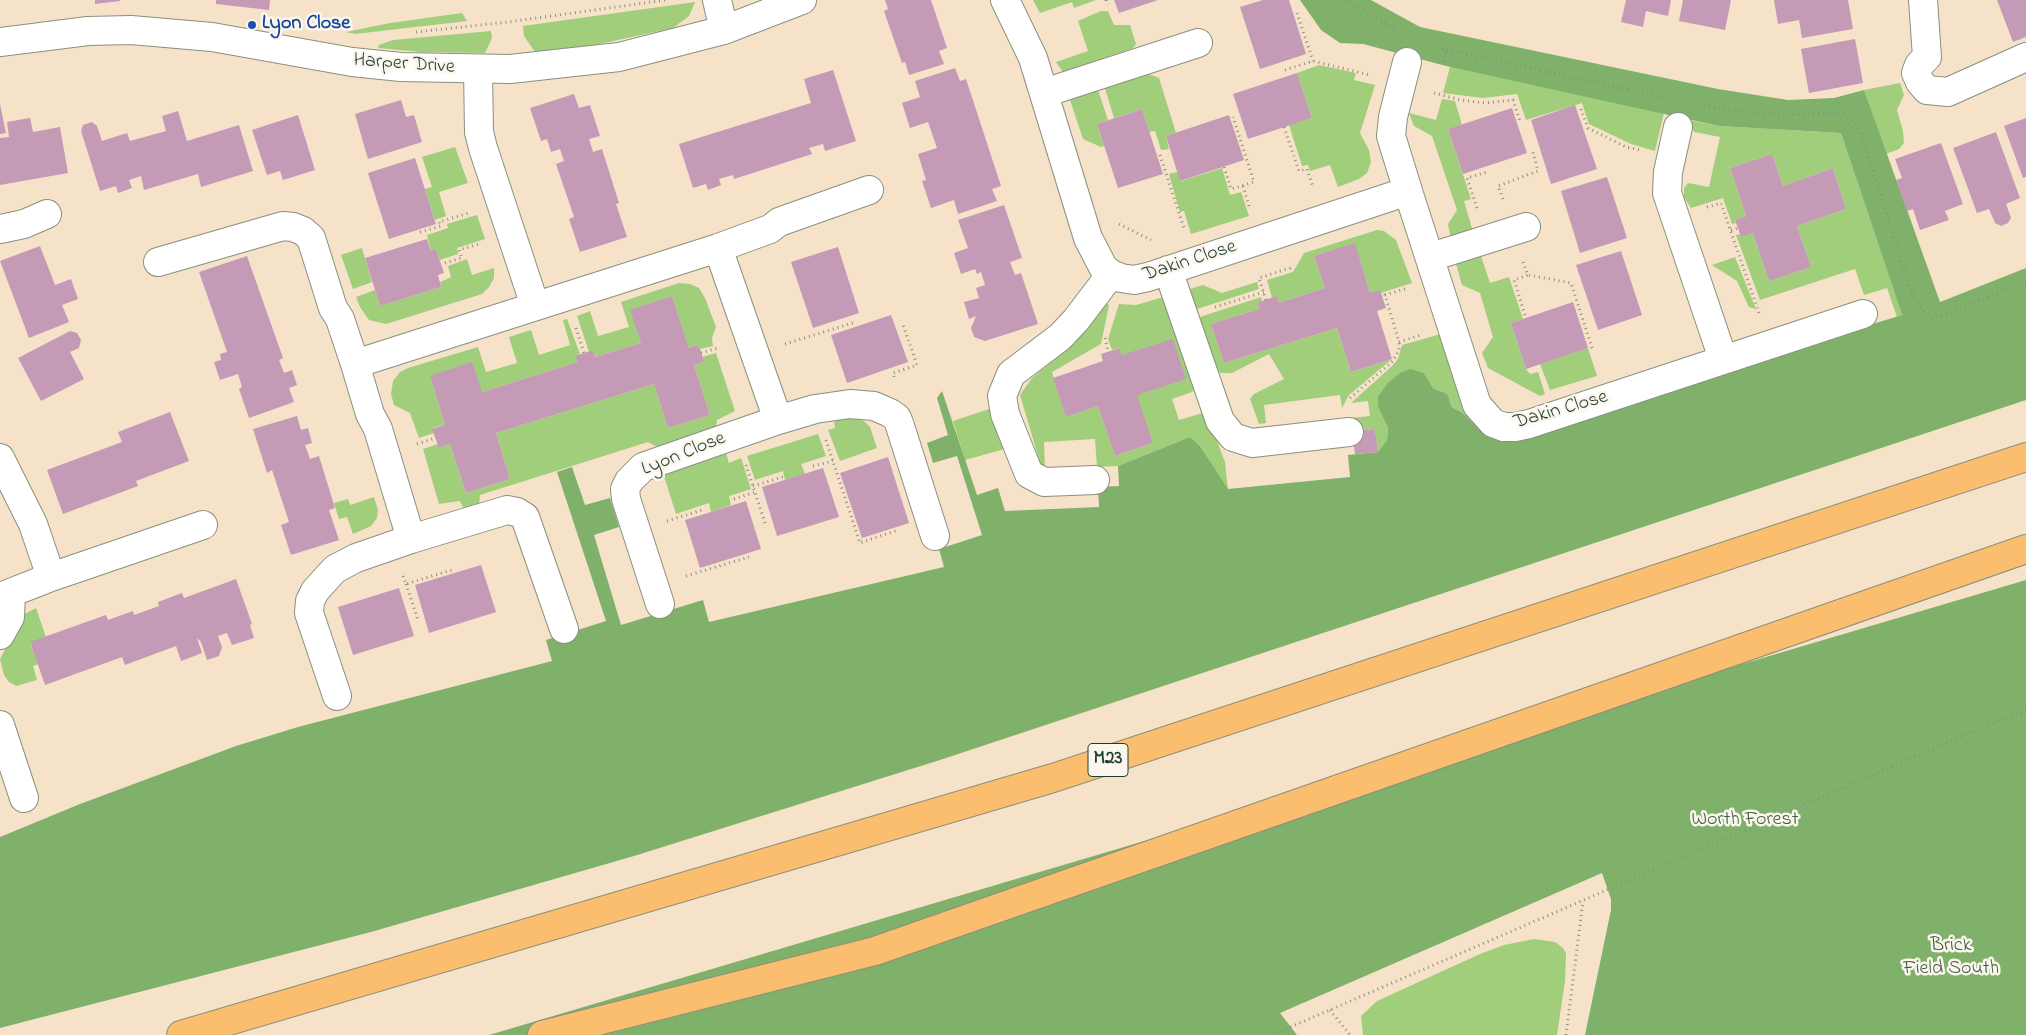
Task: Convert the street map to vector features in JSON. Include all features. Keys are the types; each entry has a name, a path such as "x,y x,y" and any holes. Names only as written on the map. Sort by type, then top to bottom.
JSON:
{"highway":[{"name":"M23","path":"181,1035 1053,778 2026,457"},
{"path":"542,1035 875,951 2026,549"}],"street":[{"path":"717,0 724,30"},
{"name":"Harper Drive","path":"0,42 80,31 131,30 212,36 352,62 401,67 478,69 567,64 619,57 724,30 802,0"},
{"path":"1005,0 1033,58 1088,238 1099,261 1111,274 1076,320 1060,337 1011,374 1002,396 1005,414 1029,474 1044,482 1095,480"},
{"path":"1923,0 1927,57 1919,65 1916,73 1920,82 1928,90 1948,92 2026,57"},
{"path":"1044,93 1198,43"},
{"path":"478,69 479,132 510,235 535,306"},
{"name":"Dakin Close","path":"1404,73 1391,126 1391,136 1431,257 1476,405 1493,423 1504,427 1529,424 1862,314"},
{"path":"1678,127 1671,158 1667,193 1723,359"},
{"path":"355,364 718,248 770,229 780,222 869,190"},
{"name":"Dakin Close","path":"1111,274 1134,280 1408,191"},
{"path":"0,229 24,224 47,214"},
{"path":"158,262 283,226 303,231 311,238 333,308 340,320 355,364 370,414 378,428 410,540"},
{"path":"1431,257 1526,227"},
{"path":"718,248 778,420"},
{"path":"1180,266 1184,316 1220,421 1233,437 1252,443 1350,432"},
{"name":"Lyon Close","path":"657,595 625,489 635,474 643,467 815,409 863,404 883,408 890,413"},
{"path":"890,413 897,418 900,426 932,528"},
{"path":"0,458 33,524 51,577"},
{"path":"337,696 309,613 310,601 315,591 335,569 356,558 368,556 410,540 507,510 517,512 525,517 564,629"},
{"path":"0,635 10,617 6,595 51,577 203,525"},
{"path":"0,725 24,798"}],"path":[{"path":"415,32 508,22 666,0"},
{"path":"1106,0 1108,5"},
{"path":"1346,0 1402,33"},
{"path":"1297,13 1313,61"},
{"path":"1428,44 1446,51 1667,98"},
{"path":"1285,70 1313,61 1404,73 1461,100 1485,103 1513,100 1520,121"},
{"path":"1695,104 1722,110 1786,115 1832,113 1844,115 1853,121 1860,133 1913,296 1925,312 1932,317 1941,316 2026,282"},
{"path":"1581,109 1588,128 1626,147 1671,158"},
{"path":"1224,167 1231,189 1254,182 1234,117"},
{"path":"1284,127 1299,171 1307,169 1324,218"},
{"path":"1160,155 1188,240 1185,241 1180,266"},
{"path":"1487,172 1468,178 1488,239"},
{"path":"420,232 441,226 439,222 500,202"},
{"path":"1676,218 1721,202 1775,342"},
{"path":"1112,220 1155,242"},
{"path":"1731,230 1738,228"},
{"path":"445,263 462,258 459,250 510,235"},
{"path":"1525,315 1514,280 1528,275"},
{"path":"1251,281 1259,278"},
{"path":"1184,316 1264,292"},
{"path":"1350,432 1347,406 1351,397 1393,361 1399,350 1399,342 1385,300 1385,295 1391,293"},
{"path":"755,354 856,322"},
{"path":"890,413 893,403 902,400 893,373 917,365 903,325"},
{"path":"1399,342 1428,333"},
{"path":"701,353 718,348 721,357"},
{"path":"815,409 860,543 932,528"},
{"path":"737,434 766,526"},
{"path":"416,444 436,438"},
{"path":"813,466 832,461"},
{"path":"753,486 783,477"},
{"path":"734,499 755,492"},
{"path":"636,530 705,509"},
{"path":"657,595 749,557"},
{"path":"406,584 418,620"},
{"path":"1272,1035 1974,731 2026,711"},
{"path":"1566,1035 1583,901"},
{"path":"1330,1010 1350,1035"}],"green space":[{"path":"1033,0 1096,0 1074,8 1072,2 1040,13"},
{"path":"1300,0 1371,0 1420,27 1718,89 1788,100 1834,98 1864,90 1940,302 2026,268 2026,400 940,760 634,856 371,932 0,1028 0,837 80,804 236,746 298,727 552,661 546,640 606,621 557,472 572,467 585,505 610,498 619,527 594,535 621,625 703,600 709,622 944,567 939,549 982,535 957,456 933,463 927,443 948,435 937,398 942,391 977,495 998,488 1005,511 1099,507 1098,487 1119,486 1118,466 1190,437 1200,446 1228,489 1350,477 1348,455 1378,452 1387,440 1388,428 1378,407 1378,397 1387,384 1400,373 1410,369 1424,373 1433,388 1447,394 1452,407 1461,412 1487,435 1499,439 1902,315 1841,133 1719,126 1450,67 1363,44 1340,43 1321,30"},
{"path":"695,2 689,16 673,28 595,45 535,52 524,36 523,26"},
{"path":"1101,11 1108,11 1114,25 1130,25 1136,44 1133,48 1063,72 1056,62 1088,51 1078,21"},
{"path":"462,13 467,21 355,34 346,32 390,23"},
{"path":"491,31 492,38 485,53 421,52 378,48 379,45 393,40"},
{"path":"1319,65 1356,73 1354,80 1375,85 1360,133 1369,150 1371,162 1367,173 1359,179 1338,187 1330,165 1310,171 1308,165 1302,166 1289,125 1312,118 1297,73"},
{"path":"1450,67 1664,113 1655,151 1631,144 1589,124 1582,103 1526,120 1517,94 1483,98 1443,93"},
{"path":"1143,72 1159,78 1176,133 1166,136 1169,149 1161,150 1155,131 1149,132 1142,109 1114,118 1104,85"},
{"path":"1900,83 1904,95 1897,110 1903,131 1904,143 1899,149 1886,154 1864,90"},
{"path":"1097,87 1108,120 1097,124 1104,146 1101,147 1083,139 1070,100 1072,96"},
{"path":"1442,99 1455,101 1462,125 1448,129 1471,199 1464,201 1474,235 1451,239 1448,224 1457,210 1432,136 1414,126 1409,113 1436,120"},
{"path":"1689,120 1719,126 1841,133 1902,315 1897,317 1887,288 1864,295 1855,269 1760,300 1736,235 1740,234 1741,237 1753,233 1769,281 1811,267 1797,226 1846,209 1833,168 1783,186 1772,154 1730,168 1746,216 1735,220 1736,223 1732,224 1723,198 1691,208 1684,197 1684,188 1688,183 1709,187 1720,137 1694,132"},
{"path":"455,147 468,183 439,192 446,216 435,220 425,189 432,187 422,157"},
{"path":"1222,168 1230,195 1241,192 1249,216 1191,234 1184,211 1180,212 1169,174 1177,172 1181,181"},
{"path":"477,215 485,239 457,248 458,254 440,260 436,249 431,251 427,235 448,228 447,224"},
{"path":"1377,230 1384,231 1396,240 1412,283 1381,293 1370,293 1355,244 1314,256 1325,288 1279,303 1272,298 1267,280 1293,272 1304,253"},
{"path":"362,248 372,282 353,289 341,255"},
{"path":"1479,250 1490,283 1509,277 1523,319 1511,323 1526,369 1530,374 1538,372 1545,394 1540,396 1488,368 1482,353 1493,337 1480,293 1462,285 1455,260"},
{"path":"1735,257 1756,309 1749,307 1737,281 1712,265"},
{"path":"467,259 472,275 494,268 494,278 482,294 386,324 369,320 356,297 375,290 380,306 441,287 440,282 451,277 448,266"},
{"path":"1257,282 1259,289 1197,309 1190,289 1203,285 1222,293"},
{"path":"679,283 690,284 699,288 705,298 716,327 712,338 713,346 700,349 698,345 689,348 672,296 631,310 641,343 595,357 593,350 589,352 577,316 590,311 598,336 629,327 621,302"},
{"path":"1167,296 1195,388 1192,392 1172,399 1179,420 1206,412 1225,462 1228,490 1200,446 1190,437 1118,466 1097,467 1095,439 1044,442 1045,470 1041,466 1020,395 1032,378 1075,343 1106,303 1109,305 1101,344 1052,372 1066,417 1098,406 1115,456 1153,443 1120,348 1112,350 1108,339 1119,304 1136,305"},
{"path":"1261,297 1262,301 1258,303 1259,309 1211,324 1224,363 1337,328 1351,372 1392,359 1349,395 1342,408 1340,395 1264,405 1266,423 1259,424 1250,399 1254,394 1284,379 1269,354 1232,373 1220,373 1213,361 1200,317"},
{"path":"567,319 580,354 576,356 578,362 482,392 430,376 445,425 433,428 434,433 419,438 410,413 394,405 391,394 393,381 400,372 408,368 478,347 486,372 517,363 509,337 531,330 539,355 570,345 563,320"},
{"path":"1441,334 1463,407 1470,421 1461,412 1452,407 1450,401 1441,391 1433,388 1424,373 1378,407 1388,428 1387,440 1378,452 1375,429 1352,431 1352,418 1370,416 1368,401 1351,403 1392,366 1398,359 1402,345"},
{"path":"1588,348 1597,376 1550,390 1540,364"},
{"path":"716,353 735,411 717,420 716,427 659,448 648,442 480,495 479,505 464,509 460,501 439,504 423,449 438,444 439,448 450,444 466,493 510,479 496,433 654,384 668,428 710,415 694,365 704,362 702,357"},
{"path":"992,408 1005,449 965,460 953,421"},
{"path":"849,417 864,421 870,427 877,448 840,461 828,430 835,428 834,420"},
{"path":"818,434 826,456 801,464 805,474 785,480 783,471 755,480 747,456"},
{"path":"726,453 729,463 741,458 751,489 729,496 731,505 711,512 709,503 676,514 663,473"},
{"path":"374,497 378,510 377,518 371,526 353,534 347,517 339,519 334,503 348,499 350,505"},
{"name":"Worth Forest","path":"2026,580 2026,1035 1585,1035 1611,910 1611,899 1602,873 1280,1013 1297,1035 489,1035"},
{"path":"36,608 46,637 30,643 38,664 33,666 37,680 16,686 9,682 4,675 0,659 23,615"},
{"path":"1534,939 1555,942 1566,953 1565,981 1557,1035 1363,1035 1361,1016 1377,1001 1480,954 1504,945"}],"building":[{"path":"95,0 120,0 120,1 95,4"},
{"path":"216,0 270,0 269,10 216,4"},
{"path":"885,0 931,0 947,48 939,51 944,64 909,75 905,62 902,63 884,11 888,9"},
{"path":"1114,0 1158,0 1119,13"},
{"path":"1263,0 1289,0 1306,54 1260,69 1240,7"},
{"path":"1626,0 1671,0 1668,16 1646,11 1643,27 1621,22"},
{"path":"1683,0 1731,0 1725,30 1679,21"},
{"path":"1774,0 1848,0 1853,29 1802,38 1799,20 1778,24"},
{"path":"1997,0 2026,0 2026,37 2013,42"},
{"path":"1855,39 1863,83 1809,93 1801,49"},
{"path":"955,68 960,81 966,79 1001,186 992,189 997,201 958,214 954,200 931,208 922,181 926,180 918,154 937,148 928,122 910,128 902,103 920,97 915,81"},
{"path":"833,70 856,141 825,151 823,144 809,148 812,154 734,179 733,175 719,179 721,185 708,190 706,184 693,188 679,144 811,103 804,79"},
{"path":"1297,73 1312,118 1248,139 1233,94"},
{"path":"574,94 579,108 590,105 600,136 589,139 593,152 602,149 619,203 616,204 627,237 580,252 569,219 574,217 556,164 564,161 560,149 551,152 547,139 541,141 530,108"},
{"path":"401,100 406,117 414,115 422,142 368,159 355,114"},
{"path":"0,104 6,133 0,134"},
{"path":"1575,105 1597,169 1551,184 1531,120"},
{"path":"1512,108 1527,153 1463,174 1448,129"},
{"path":"1142,109 1163,174 1118,188 1097,124"},
{"path":"178,111 187,141 239,125 253,171 201,187 198,174 144,190 141,176 129,180 132,188 118,193 116,186 100,191 81,131 83,125 92,122 97,126 102,141 127,133 130,141 166,131 162,116"},
{"path":"298,115 315,170 283,180 280,171 267,175 252,130"},
{"path":"1229,115 1244,160 1180,181 1166,136"},
{"path":"30,118 33,132 60,127 68,173 0,185 0,138 9,137 7,122"},
{"path":"2026,118 2026,177 2023,178 2004,126"},
{"path":"1996,132 2020,198 2006,204 2011,218 2008,223 2001,226 1995,223 1989,209 1977,213 1953,148"},
{"path":"1941,143 1963,204 1945,211 1949,220 1920,230 1913,209 1907,211 1896,180 1902,178 1895,159"},
{"path":"1772,154 1783,186 1833,168 1846,209 1797,226 1811,267 1769,281 1753,233 1741,237 1735,220 1746,216 1730,168"},
{"path":"415,158 436,224 389,239 368,173"},
{"path":"1607,177 1627,238 1580,253 1561,191"},
{"path":"1004,205 1022,258 1010,262 1015,275 1021,273 1038,324 985,341 974,337 971,328 976,316 969,319 964,302 979,298 976,288 985,285 981,272 977,274 975,269 961,274 954,253 968,248 958,220"},
{"path":"427,239 431,251 436,249 444,273 438,275 441,287 380,306 365,258"},
{"path":"1355,243 1370,293 1380,290 1386,308 1377,311 1392,359 1351,372 1337,328 1224,363 1211,324 1259,309 1258,302 1277,296 1279,303 1325,288 1314,256"},
{"path":"40,246 55,285 71,279 78,299 62,305 69,322 29,338 0,261"},
{"path":"838,247 859,313 813,328 791,262"},
{"path":"1621,251 1642,315 1598,330 1576,265"},
{"path":"247,256 283,358 279,360 284,373 292,370 297,385 289,388 294,402 249,418 239,389 242,387 238,374 220,380 214,362 221,360 220,354 227,352 199,272"},
{"path":"672,296 689,348 698,345 700,349 704,362 694,365 710,415 668,428 654,384 496,433 510,479 466,493 450,444 439,448 432,429 445,425 430,376 472,362 482,392 578,362 575,356 593,350 595,357 641,343 630,310"},
{"path":"1573,302 1588,348 1526,369 1511,323"},
{"path":"891,315 908,362 847,383 831,335"},
{"path":"70,331 77,333 81,340 79,348 70,352 84,379 41,401 18,358"},
{"path":"1173,339 1186,379 1137,395 1153,443 1115,456 1098,406 1066,417 1053,378 1103,361 1101,354 1120,348 1122,355"},
{"path":"170,412 189,461 136,481 138,486 63,514 47,470 122,442 118,432"},
{"path":"297,416 301,430 308,428 312,443 305,445 310,459 319,456 335,508 329,510 339,540 291,555 281,525 289,522 272,470 267,473 253,429"},
{"path":"1375,429 1378,452 1355,454 1352,431"},
{"path":"888,457 909,523 862,538 840,473"},
{"path":"823,468 839,517 777,536 762,487"},
{"path":"746,501 761,549 700,568 685,520"},
{"path":"481,565 496,612 429,633 415,585"},
{"path":"236,579 252,624 250,625 254,638 232,645 227,633 218,636 222,647 219,656 207,660 201,642 197,638 202,653 181,661 176,646 125,665 122,657 45,685 30,642 106,615 108,620 133,611 134,615 159,606 158,602 182,593 184,598"},
{"path":"399,588 414,636 353,655 338,607"}],"place":[{"name":"Lyon Close","path":"252,25"}],"park label":[{"name":"Brick Field South","path":"1951,958"}]}
